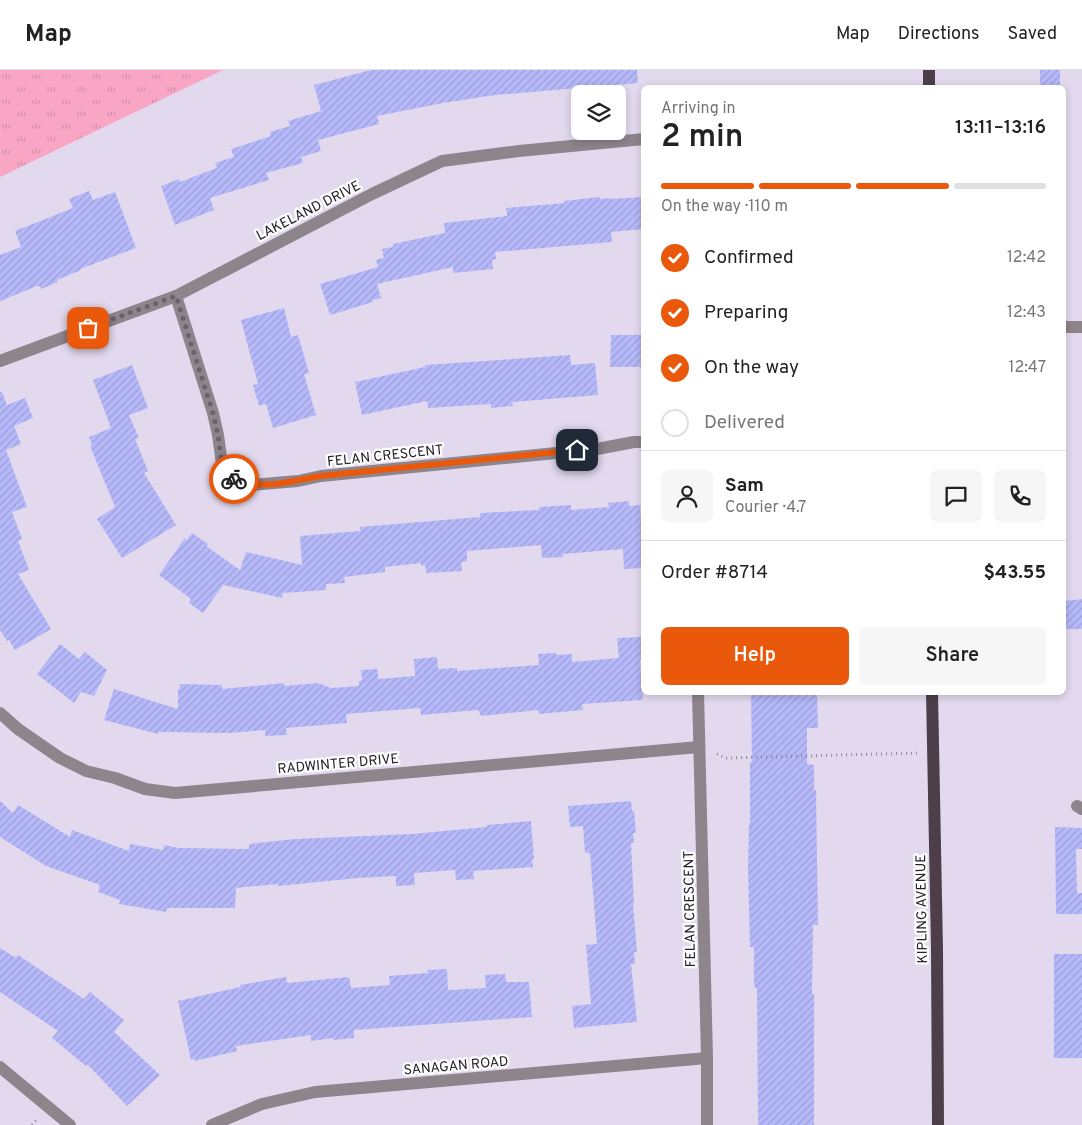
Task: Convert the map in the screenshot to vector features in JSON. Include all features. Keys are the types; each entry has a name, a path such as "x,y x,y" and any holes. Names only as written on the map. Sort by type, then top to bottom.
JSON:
{"main road":[{"path":"929,70 929,85"},
{"name":"KIPLING AVENUE","path":"932,695 937,939 938,1125"}],"street":[{"name":"LAKELAND DRIVE","path":"0,361 176,296 372,194 442,161 519,151 641,139"},
{"name":"FELAN CRESCENT","path":"176,296 213,413 222,464 231,478 252,485 277,484 321,476 641,442"},
{"path":"1066,327 1082,327"},
{"name":"FELAN CRESCENT","path":"698,695 707,1125"},
{"name":"RADWINTER DRIVE","path":"0,714 60,758 86,771 115,778 145,789 175,793 699,747"},
{"name":"SANAGAN ROAD","path":"212,1125 262,1104 315,1092 707,1058"},
{"path":"1,1069 70,1125"}],"path":[{"path":"699,747 726,758 933,752"}],"green space":[{"path":"0,70 223,70 0,177"}],"building":[{"path":"371,70 637,70 638,83 571,85 571,89 495,95 377,116 379,124 318,140 321,151 301,157 303,163 266,173 269,180 210,198 214,210 175,225 161,186 179,179 180,182 217,168 215,163 234,157 231,149 271,136 270,132 290,126 288,121 321,111 314,85"},
{"path":"1040,70 1060,70 1060,85 1040,85"},
{"path":"89,191 93,200 115,192 136,248 80,269 57,280 58,282 41,289 37,286 0,301 0,255 21,247 15,231 73,208 69,199"},
{"path":"599,197 600,199 641,197 641,229 611,232 612,242 495,252 496,259 492,260 493,269 453,273 453,267 377,284 381,298 330,315 320,284 378,267 376,260 384,258 382,249 393,247 393,244 445,233 444,223 507,216 506,208 565,203 564,201"},
{"path":"284,308 291,337 298,335 309,373 304,374 316,415 273,428 266,404 259,406 253,385 258,384 241,320"},
{"path":"611,335 641,335 641,367 610,367"},
{"path":"570,355 571,365 595,363 598,395 512,402 513,406 491,408 491,404 428,408 427,401 362,415 355,382 425,367 425,365"},
{"path":"132,365 148,408 129,415 139,438 135,439 148,471 144,473 176,525 122,558 97,519 115,507 90,446 92,445 89,437 111,428 93,380"},
{"path":"0,392 2,392 7,405 25,398 33,418 14,426 21,444 6,450 27,507 12,512 22,539 18,541 29,570 18,574 51,629 15,650 0,630"},
{"path":"629,501 629,506 640,505 641,568 624,569 623,549 563,554 563,557 542,558 541,545 467,551 467,561 461,562 462,571 426,573 425,565 421,566 421,563 385,567 385,572 344,577 345,583 326,584 326,590 283,593 282,598 223,585 203,613 189,603 191,599 159,575 185,538 186,541 192,533 208,544 206,546 240,570 246,552 302,565 300,536 360,531 360,527 480,517 480,513 539,510 539,507 571,505 571,510 609,507 608,503"},
{"path":"1082,599 1082,629 1066,629 1066,601"},
{"path":"641,637 641,695 643,695 643,700 582,704 583,710 539,714 538,710 481,716 478,710 421,715 420,708 346,714 347,723 286,728 287,735 265,736 265,730 229,733 159,732 158,734 104,720 114,689 178,709 178,689 180,689 180,684 222,685 222,689 284,683 284,686 318,683 331,688 359,686 359,681 362,680 361,670 378,669 378,679 415,676 414,659 437,657 438,669 457,668 457,671 539,665 538,654 572,654 572,662 619,658 617,638"},
{"path":"60,644 79,659 85,652 107,670 94,696 81,692 74,703 37,674"},
{"path":"751,695 817,695 818,728 807,728 807,764 814,765 814,790 816,790 818,925 813,925 814,1125 758,1125 757,988 755,988 754,984 754,947 750,947 748,870 750,762 752,762"},
{"path":"0,801 13,813 18,805 70,837 72,830 129,851 130,844 163,850 164,845 179,848 249,849 249,844 295,839 412,834 531,821 534,859 532,859 533,867 473,871 474,879 456,880 455,870 414,873 415,885 396,886 396,876 236,888 235,908 167,908 166,912 119,904 120,900 98,892 100,885 46,866 0,837"},
{"path":"631,801 636,833 633,833 634,843 631,843 637,952 634,952 635,964 631,964 637,1022 574,1028 572,1006 591,1004 586,945 597,944 590,853 585,853 583,826 570,827 568,806"},
{"path":"1055,827 1082,828 1082,849 1076,849 1077,893 1082,893 1082,914 1056,914"},
{"path":"0,948 16,958 18,955 84,999 90,992 124,1020 114,1032 160,1075 127,1106 87,1064 86,1066 52,1038 58,1031 0,992"},
{"path":"1054,954 1082,954 1082,1058 1054,1058"},
{"path":"447,969 448,990 486,988 485,975 505,974 506,982 529,982 532,1017 354,1030 354,1038 333,1040 333,1038 311,1041 311,1035 236,1046 237,1051 195,1061 195,1059 191,1060 178,1001 240,987 240,985 286,977 287,983 349,977 351,988 390,985 389,976 428,973 427,970"}],"way so far":[{"path":"88,328 176,296 213,413 222,464 231,478 234,479"}],"route":[{"path":"234,479 252,485 277,484 298,482 321,476 577,450"}]}
